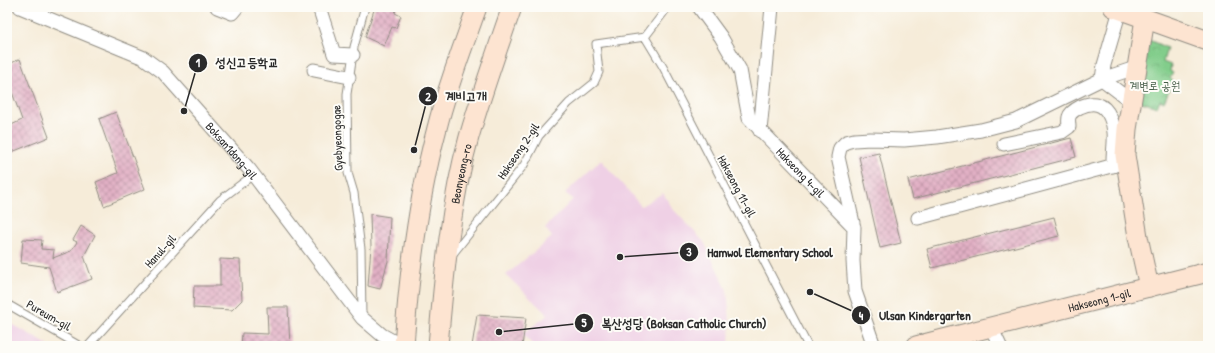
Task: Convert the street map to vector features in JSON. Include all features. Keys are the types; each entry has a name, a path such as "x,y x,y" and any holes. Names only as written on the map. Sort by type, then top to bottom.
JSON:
{"street":[{"name":"Boksan1dong-gil","path":"20,7 144,58 163,72 253,175 362,318 382,335 403,346"},
{"path":"217,7 232,13 238,7"},
{"path":"319,7 334,54 353,55"},
{"name":"Hakseong 4-gil","path":"699,7 721,37 740,70 749,118 760,131 824,194 854,227"},
{"path":"760,131 772,7"},
{"path":"1102,78 1116,8 1208,41"},
{"path":"403,346 409,282 425,175 437,126 476,9"},
{"name":"Beonyeong-ro","path":"438,346 446,262 459,184 469,137 509,15"},
{"path":"1119,164 1132,102 1145,19"},
{"path":"874,346 855,291 853,261 854,227 838,163 838,151 846,142 870,139 904,140 981,130 1016,121 1102,78 1138,67"},
{"path":"314,70 349,77"},
{"path":"1102,78 1132,102"},
{"path":"1004,144 1062,132 1069,127 1069,118 1075,110 1092,103 1097,104 1106,110 1113,124 1119,164 1149,287"},
{"path":"918,218 1119,164"},
{"name":"Hakseong 1-gil","path":"916,346 1208,272"},
{"path":"991,327 1000,346"}],"lane":[{"name":"Gyebyeongogae","path":"362,318 361,249 354,193 348,174 347,94 353,55 365,7"},
{"path":"645,37 668,7"},
{"name":"Hakseong 2-gil","path":"446,262 524,165 539,136 569,103 594,82 598,72 596,44 645,37"},
{"name":"Hakseong 11-gil","path":"645,37 663,67 808,346"},
{"name":"Hanul-gil","path":"88,346 220,200 253,175"},
{"name":"Pureum-gil","path":"7,304 80,346"}],"shaded area":[{"path":"601,160 641,206 663,193 673,209 704,242 727,290 730,322 729,346 534,346 522,334 548,315 506,275 552,237 545,228 573,199 565,193"},
{"path":"7,321 48,345 7,346"}],"green space":[{"name":"계변로 공원","path":"1147,39 1167,48 1163,62 1171,65 1170,71 1173,73 1170,78 1173,81 1164,102 1160,100 1157,107 1139,101"}],"building":[{"path":"375,7 397,7 395,13 401,16 396,28 392,27 384,46 365,37"},
{"path":"20,59 49,137 7,154 7,127 22,120 7,78 7,65"},
{"path":"116,112 145,189 104,206 96,182 118,173 99,119"},
{"path":"1071,138 1076,157 913,199 908,180"},
{"path":"879,153 901,243 880,248 859,157"},
{"path":"370,214 390,217 388,261 380,289 368,286 371,247"},
{"path":"1054,217 1059,236 932,268 927,249"},
{"path":"81,226 95,235 84,256 92,279 57,292 49,267 21,263 23,239 42,240 41,249 54,250 53,258 71,251 77,242 73,240"},
{"path":"220,259 240,260 242,300 232,310 193,308 194,286 220,286"},
{"path":"267,307 288,307 290,346 241,346 242,333 268,334"},
{"path":"477,315 526,318 522,346 472,346"}],"place":[{"name":"성신고등학교","path":"184,111"},
{"name":"계비고개","path":"414,150"},
{"name":"Hamwol Elementary School","path":"620,257"},
{"name":"Ulsan Kindergarten","path":"810,292"},
{"name":"복산성당 (Boksan Catholic Church)","path":"499,332"}]}
